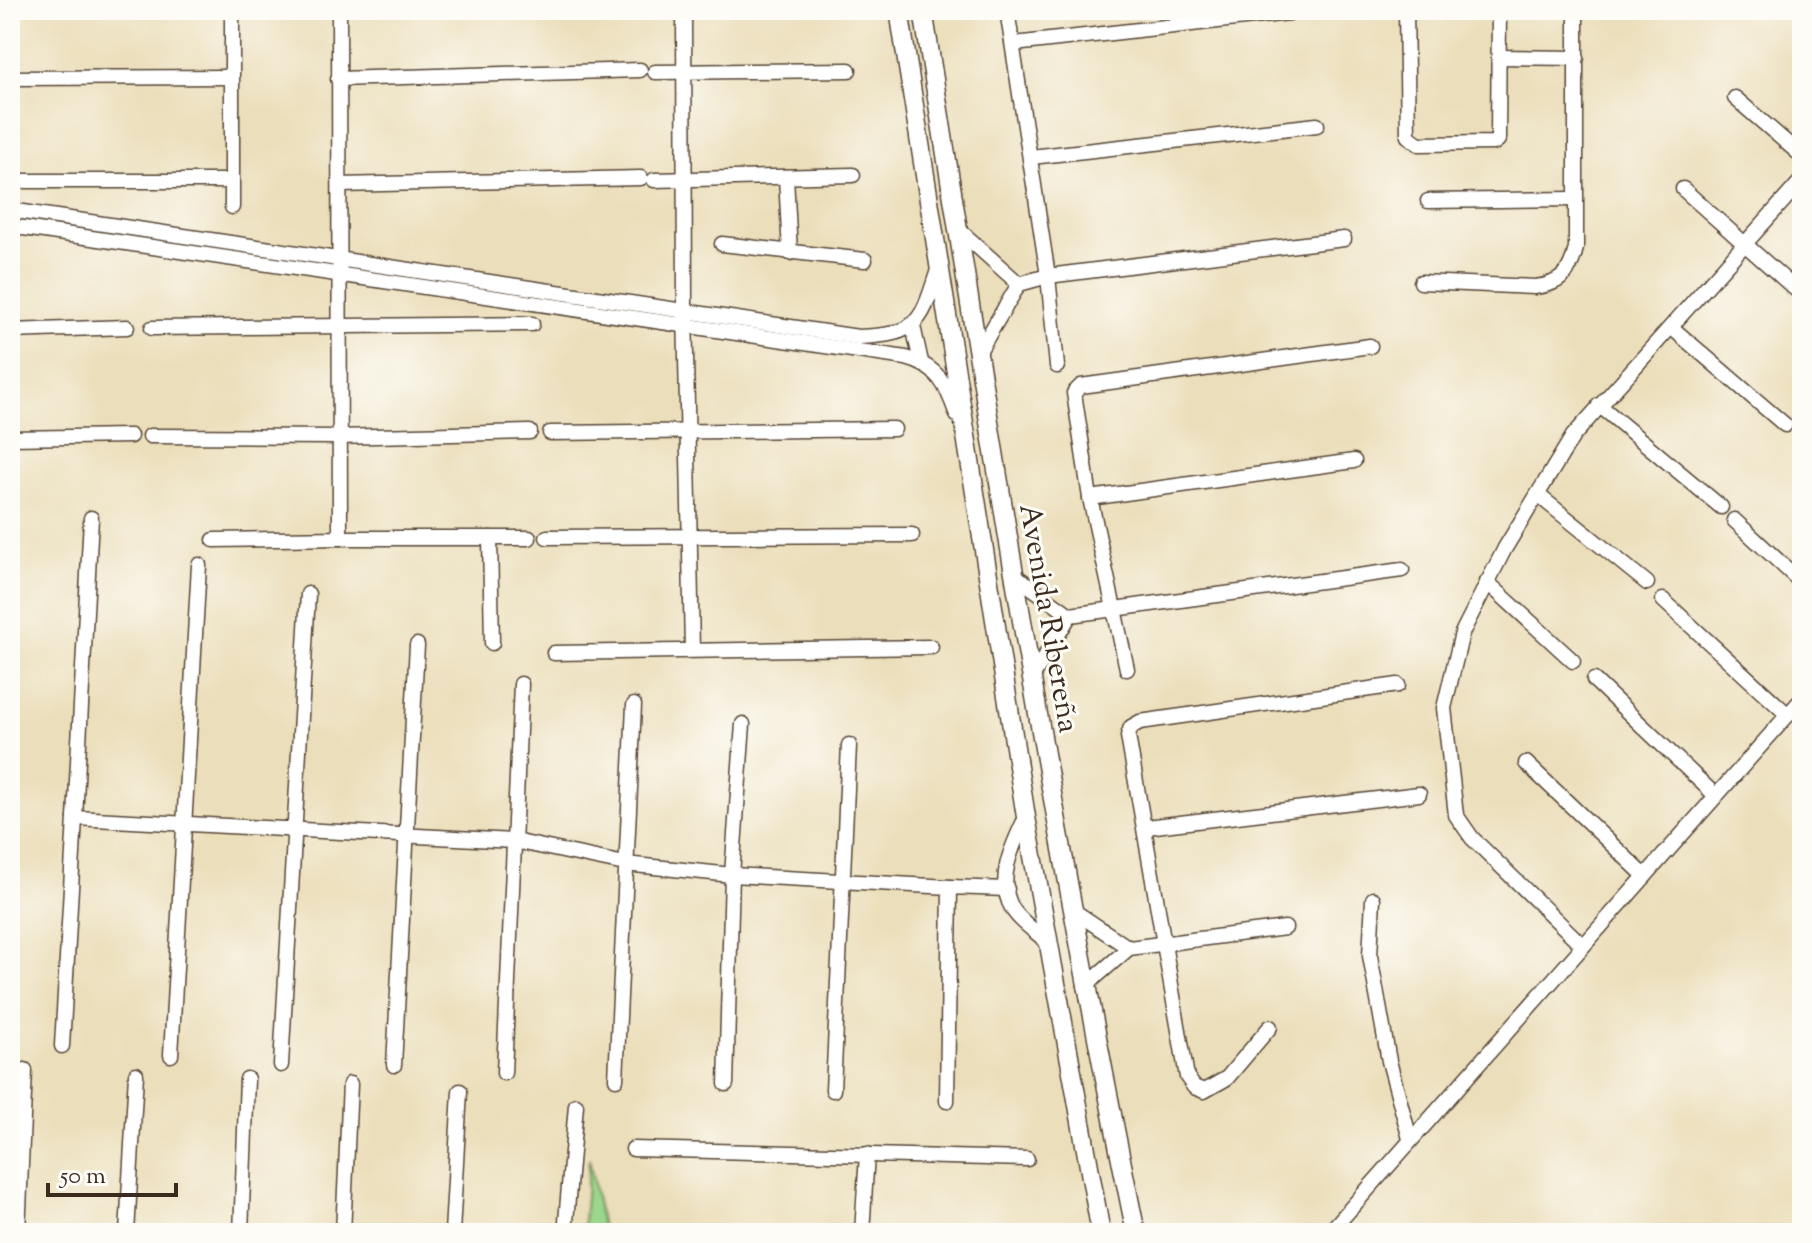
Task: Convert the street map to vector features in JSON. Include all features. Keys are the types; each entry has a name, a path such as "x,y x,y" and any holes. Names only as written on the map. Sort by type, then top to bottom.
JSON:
{"street":[{"path":"232,10 232,207"},
{"path":"339,10 340,538"},
{"path":"684,10 685,325 692,650"},
{"name":"Avenida Ribereña","path":"899,10 1026,817 1101,1233"},
{"name":"Avenida Ribereña","path":"923,10 1013,574 1085,986 1136,1233"},
{"path":"1007,10 1048,276 1057,366"},
{"path":"1014,44 1316,10"},
{"path":"1406,10 1410,141 1434,144 1494,143 1498,140 1499,10"},
{"path":"1421,282 1553,285 1563,278 1573,261 1576,10"},
{"path":"1500,57 1577,58"},
{"path":"338,79 647,71 849,70"},
{"path":"10,78 231,77"},
{"path":"1735,98 1802,156"},
{"path":"1031,157 1317,125"},
{"path":"340,185 853,175"},
{"path":"786,177 790,253"},
{"path":"1582,945 1472,838 1456,815 1444,708 1462,633 1487,582 1573,436 1802,180"},
{"path":"10,181 231,181"},
{"path":"1683,189 1802,295"},
{"path":"1428,201 1575,199"},
{"path":"10,210 685,308 858,337 883,336 913,326 923,315 940,263"},
{"path":"10,226 921,362 938,374 947,387 965,437"},
{"path":"958,229 1019,284"},
{"path":"978,353 1019,284 1048,276 1344,239"},
{"path":"722,244 865,260"},
{"path":"152,328 532,324"},
{"path":"913,326 921,362"},
{"path":"10,331 127,327"},
{"path":"1671,327 1785,425"},
{"path":"1127,669 1090,498 1074,393 1081,386 1370,346"},
{"path":"1599,405 1721,507"},
{"path":"550,433 894,429"},
{"path":"150,436 338,437 530,432"},
{"path":"10,438 130,436"},
{"path":"1090,498 1354,461"},
{"path":"1538,495 1647,583"},
{"path":"62,1046 91,518"},
{"path":"1734,520 1802,583"},
{"path":"547,537 912,535"},
{"path":"490,538 492,643"},
{"path":"214,540 529,538"},
{"path":"171,1055 199,565"},
{"path":"1013,574 1070,615 1115,612 1402,570"},
{"path":"1487,582 1573,661"},
{"path":"281,1065 308,594"},
{"path":"1663,600 1788,715"},
{"path":"1032,678 1070,615"},
{"path":"394,1065 417,645"},
{"path":"554,653 931,647"},
{"path":"1594,680 1716,796"},
{"path":"504,1073 521,684"},
{"path":"1270,1027 1227,1078 1204,1091 1194,1087 1183,1066 1147,827 1128,736 1131,727 1140,722 1398,685"},
{"path":"1329,1233 1802,699"},
{"path":"616,1079 634,705"},
{"path":"726,1084 732,875 743,724"},
{"path":"833,1090 849,745"},
{"path":"1526,763 1645,876"},
{"path":"1147,827 1419,794"},
{"path":"1026,817 1009,855 1007,889 1012,908 1048,943"},
{"path":"75,818 405,832 514,841 625,864 732,875 1007,889"},
{"path":"947,1101 950,887"},
{"path":"1373,899 1370,956 1389,1061 1410,1139"},
{"path":"1074,911 1129,948"},
{"path":"1085,986 1129,948 1163,941 1285,928"},
{"path":"18,1233 25,1070"},
{"path":"127,1233 136,1074"},
{"path":"241,1233 247,1079"},
{"path":"343,1233 350,1084"},
{"path":"452,1233 460,1091"},
{"path":"565,1233 576,1105"},
{"path":"633,1149 1027,1159"},
{"path":"862,1233 867,1154"}],"green space":[{"path":"589,1159 603,1233 583,1233"}]}
